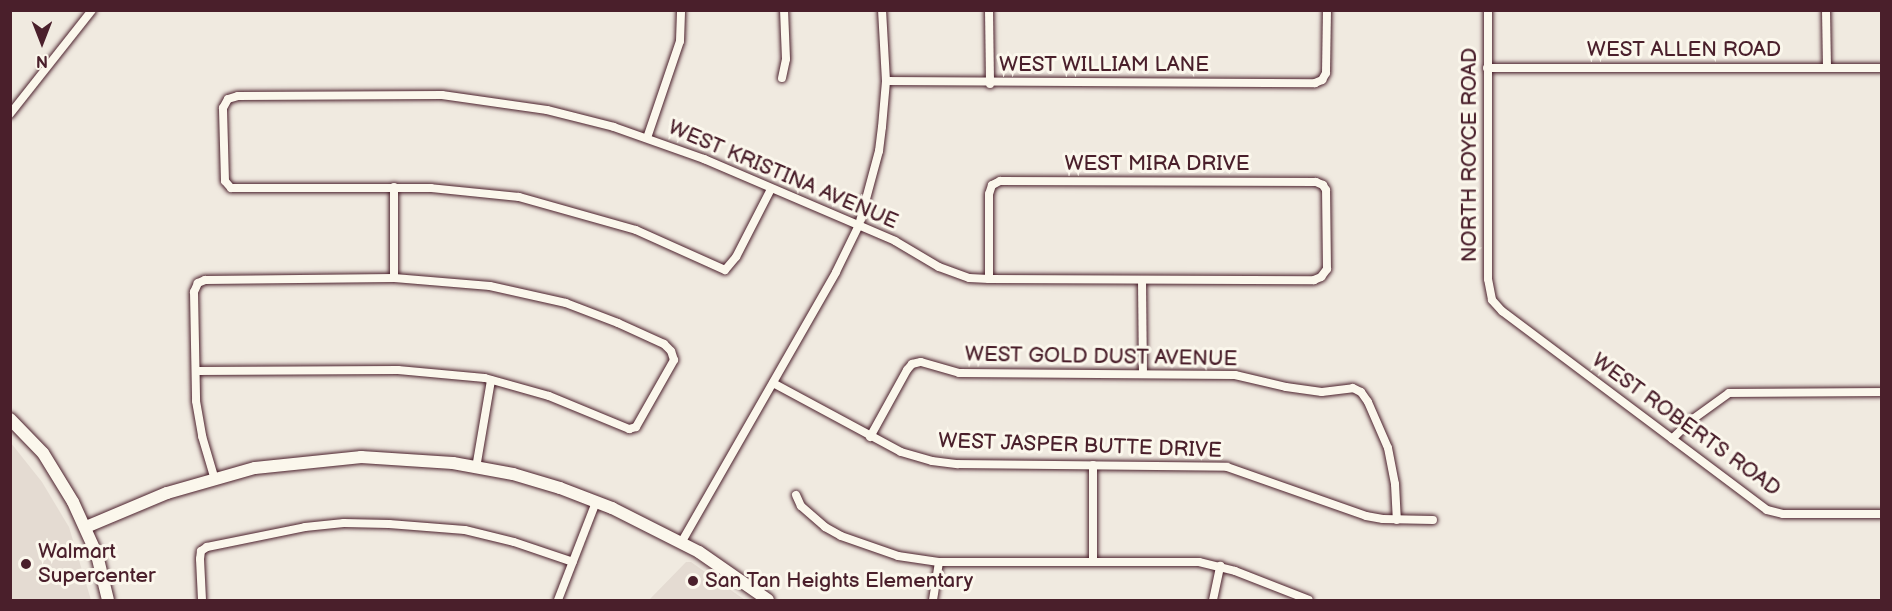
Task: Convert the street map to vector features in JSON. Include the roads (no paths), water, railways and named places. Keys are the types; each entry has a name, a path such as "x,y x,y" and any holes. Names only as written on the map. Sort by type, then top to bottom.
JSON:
{"street":[{"path":"10,114 92,10"},
{"path":"647,138 678,49 681,10"},
{"path":"782,78 786,59 784,10"},
{"path":"681,543 773,383 859,225 879,151 886,81 882,10"},
{"path":"989,10 990,84"},
{"name":"WEST WILLIAM LANE","path":"886,81 990,84 1315,83 1322,80 1326,73 1327,10"},
{"name":"NORTH ROYCE ROAD","path":"1488,10 1488,279 1492,300"},
{"path":"1826,10 1827,68"},
{"name":"WEST ALLEN ROAD","path":"1487,68 1881,68"},
{"name":"WEST KRISTINA AVENUE","path":"394,187 231,188 225,181 223,108 228,99 442,95 547,110 647,138 704,159 895,241 953,273 989,279 1314,280 1321,277"},
{"name":"WEST MIRA DRIVE","path":"989,279 988,194 993,185 1000,181 1316,183 1323,185 1326,190 1327,269 1321,277"},
{"path":"394,278 394,187 463,190 539,202 636,230 725,270 736,258 771,189"},
{"path":"196,371 398,370 491,380 560,400 629,429 636,427 674,360 671,351 664,344 618,323 557,301 490,286 394,278 205,280 198,283 194,292 196,371 198,418 214,480"},
{"path":"1142,280 1143,373"},
{"name":"WEST ROBERTS ROAD","path":"1492,300 1502,311 1767,510 1783,514 1881,514"},
{"name":"WEST GOLD DUST AVENUE","path":"870,437 912,364 921,362 959,373 1235,375 1286,387 1322,392 1353,388 1361,392 1388,448 1395,484 1397,520"},
{"path":"476,468 491,380"},
{"name":"WEST JASPER BUTTE DRIVE","path":"773,383 901,452 958,465 1227,467 1366,516 1397,520 1433,520"},
{"path":"1672,439 1693,418 1729,393 1881,392"},
{"path":"10,419 43,453 61,480 86,527 97,555 108,600"},
{"path":"86,527 166,493 255,468 361,457 418,460 476,468 532,480 597,502 681,543 768,600"},
{"path":"1093,465 1093,560"},
{"path":"796,495 812,517 841,536 898,556 939,562 1093,560 1199,562 1220,566 1309,600"},
{"path":"558,600 597,502"},
{"path":"202,600 201,551 207,547 305,527 389,524 465,530 514,542 573,562"},
{"path":"933,600 939,562"},
{"path":"1213,600 1220,566"}],"place":[{"name":"Walmart Supercenter","path":"26,564"},
{"name":"San Tan Heights Elementary","path":"693,581"}]}
